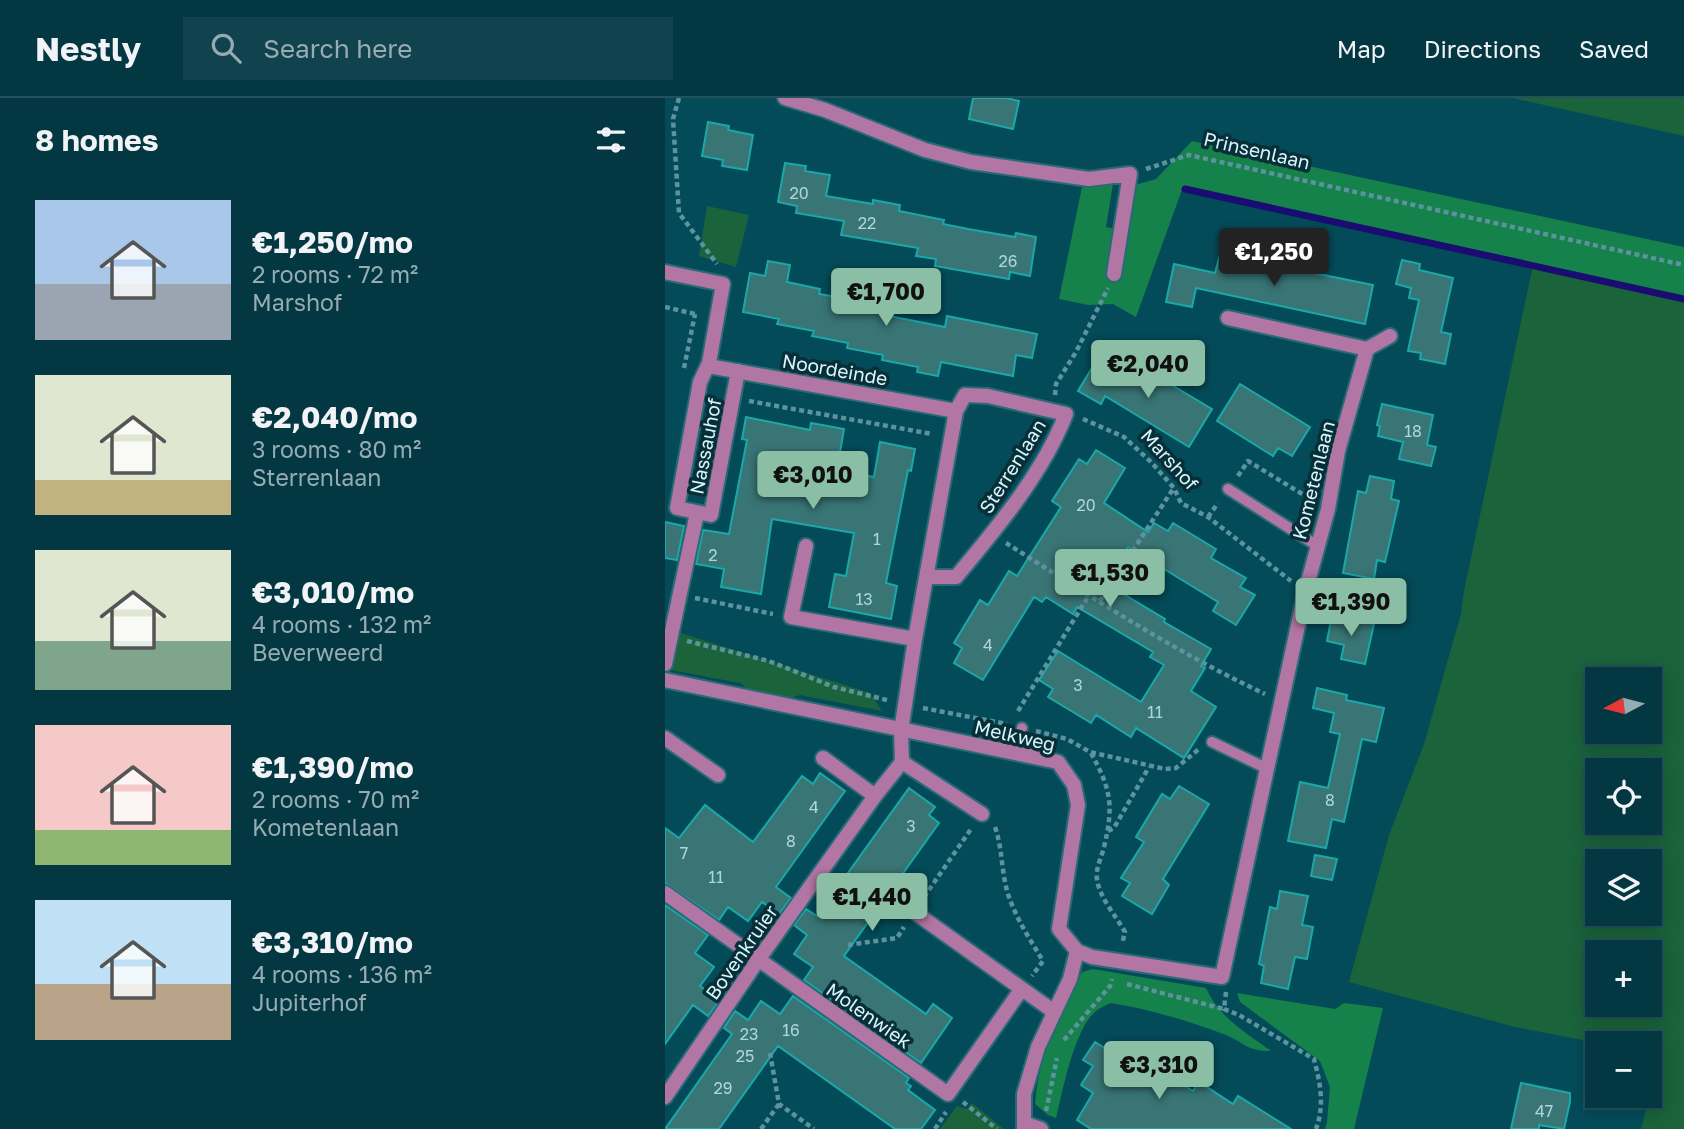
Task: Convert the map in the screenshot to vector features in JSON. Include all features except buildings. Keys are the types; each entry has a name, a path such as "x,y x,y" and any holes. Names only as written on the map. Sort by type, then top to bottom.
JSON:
{"street":[{"path":"785,98 825,110 925,150 971,162 1089,179 1130,174 1114,274"},
{"path":"665,272 723,284 709,363"},
{"path":"1228,318 1367,349 1390,336"},
{"name":"Kometenlaan","path":"1222,978 1316,545 1328,509 1338,451 1367,349"},
{"name":"Noordeinde","path":"709,363 714,367 956,411"},
{"name":"Nassauhof","path":"709,363 700,382 677,508 711,514 738,371"},
{"name":"Sterrenlaan","path":"926,577 956,577 992,534 1055,443 1059,412 988,396 965,395 956,411"},
{"path":"956,411 915,639 901,730 902,762 982,814"},
{"name":"Nassauhof","path":"665,664 697,513"},
{"path":"806,546 790,617 915,639"},
{"name":"Melkweg","path":"665,680 1058,762 1074,785 1078,805 1059,929 1077,951"},
{"path":"665,738 718,775"},
{"path":"823,758 875,796"},
{"name":"Bovenkruier","path":"665,1097 758,960 902,762"},
{"name":"Molenwiek","path":"665,894 948,1094 1021,989"},
{"path":"916,913 1053,1011"},
{"path":"1043,1123 1024,1126 1024,1094 1038,1047 1070,979 1077,951 1092,957 1222,978"}],"lane":[{"name":"Marshof","path":"1228,489 1316,545"},
{"path":"1015,752 1022,728"},
{"path":"1212,742 1268,769"}],"path":[{"path":"679,98 673,119 680,213 718,265 723,284"},
{"name":"Prinsenlaan","path":"1130,174 1189,155 1684,265"},
{"path":"1059,412 1056,384 1076,352 1114,274"},
{"path":"665,307 717,319"},
{"name":"Marshof","path":"1059,412 1124,437 1174,488 1181,503 1208,517 1305,593"},
{"path":"1208,517 1248,461 1328,509"},
{"path":"1100,601 1174,488"},
{"path":"992,534 1089,596 1223,674 1282,701"},
{"path":"679,595 790,617"},
{"path":"1010,725 1089,596"},
{"path":"671,638 769,661 834,687 1067,738 1090,752 1149,767 1176,768 1208,739 1212,742"},
{"path":"1043,1123 1059,1045 1110,986 1125,932 1102,895 1096,878 1108,831 1111,803 1104,776 1090,752"},
{"path":"1108,831 1114,828 1149,767"},
{"path":"848,945 897,938 982,814 994,825 1000,840 1003,876 1010,898 1043,961 1021,989"},
{"path":"1222,978 1227,984 1224,1009"},
{"path":"1112,980 1224,1009 1314,1059 1321,1087 1316,1129"},
{"path":"770,1052 779,1104 814,1129"},
{"path":"957,1097 997,1129"},
{"path":"761,1129 779,1104"},
{"path":"935,1129 949,1108"}],"green space":[{"path":"1513,98 1684,98 1684,136"},
{"path":"1192,141 1684,247 1684,300 1183,187 1136,317 1113,304 1088,305 1059,299 1083,182 1113,184 1106,227 1121,230 1128,187 1156,179"},
{"path":"707,206 749,215 736,267 699,256"},
{"path":"1533,265 1684,300 1684,1129 1641,1129 1646,1108 1662,1108 1662,1031 1585,1031 1585,1040 1515,1027 1349,982 1389,835 1424,744 1461,614"},
{"path":"665,628 870,693 882,711 800,695 787,699 752,692 740,683 665,669"},
{"path":"1093,969 1206,988 1226,1016 1271,1051 1251,1048 1226,1035 1183,1020 1110,1003 1096,1011 1081,1032 1070,1061 1056,1118 1048,1115 1035,1104 1045,1052 1065,1003 1082,972"},
{"path":"1237,993 1335,1009 1344,1003 1383,1008 1354,1129 1325,1129 1330,1087 1320,1061 1240,1002"},
{"path":"972,1103 1004,1129 940,1129 957,1106 967,1109"}],"waterway":[{"path":"1185,189 1684,299"}]}
